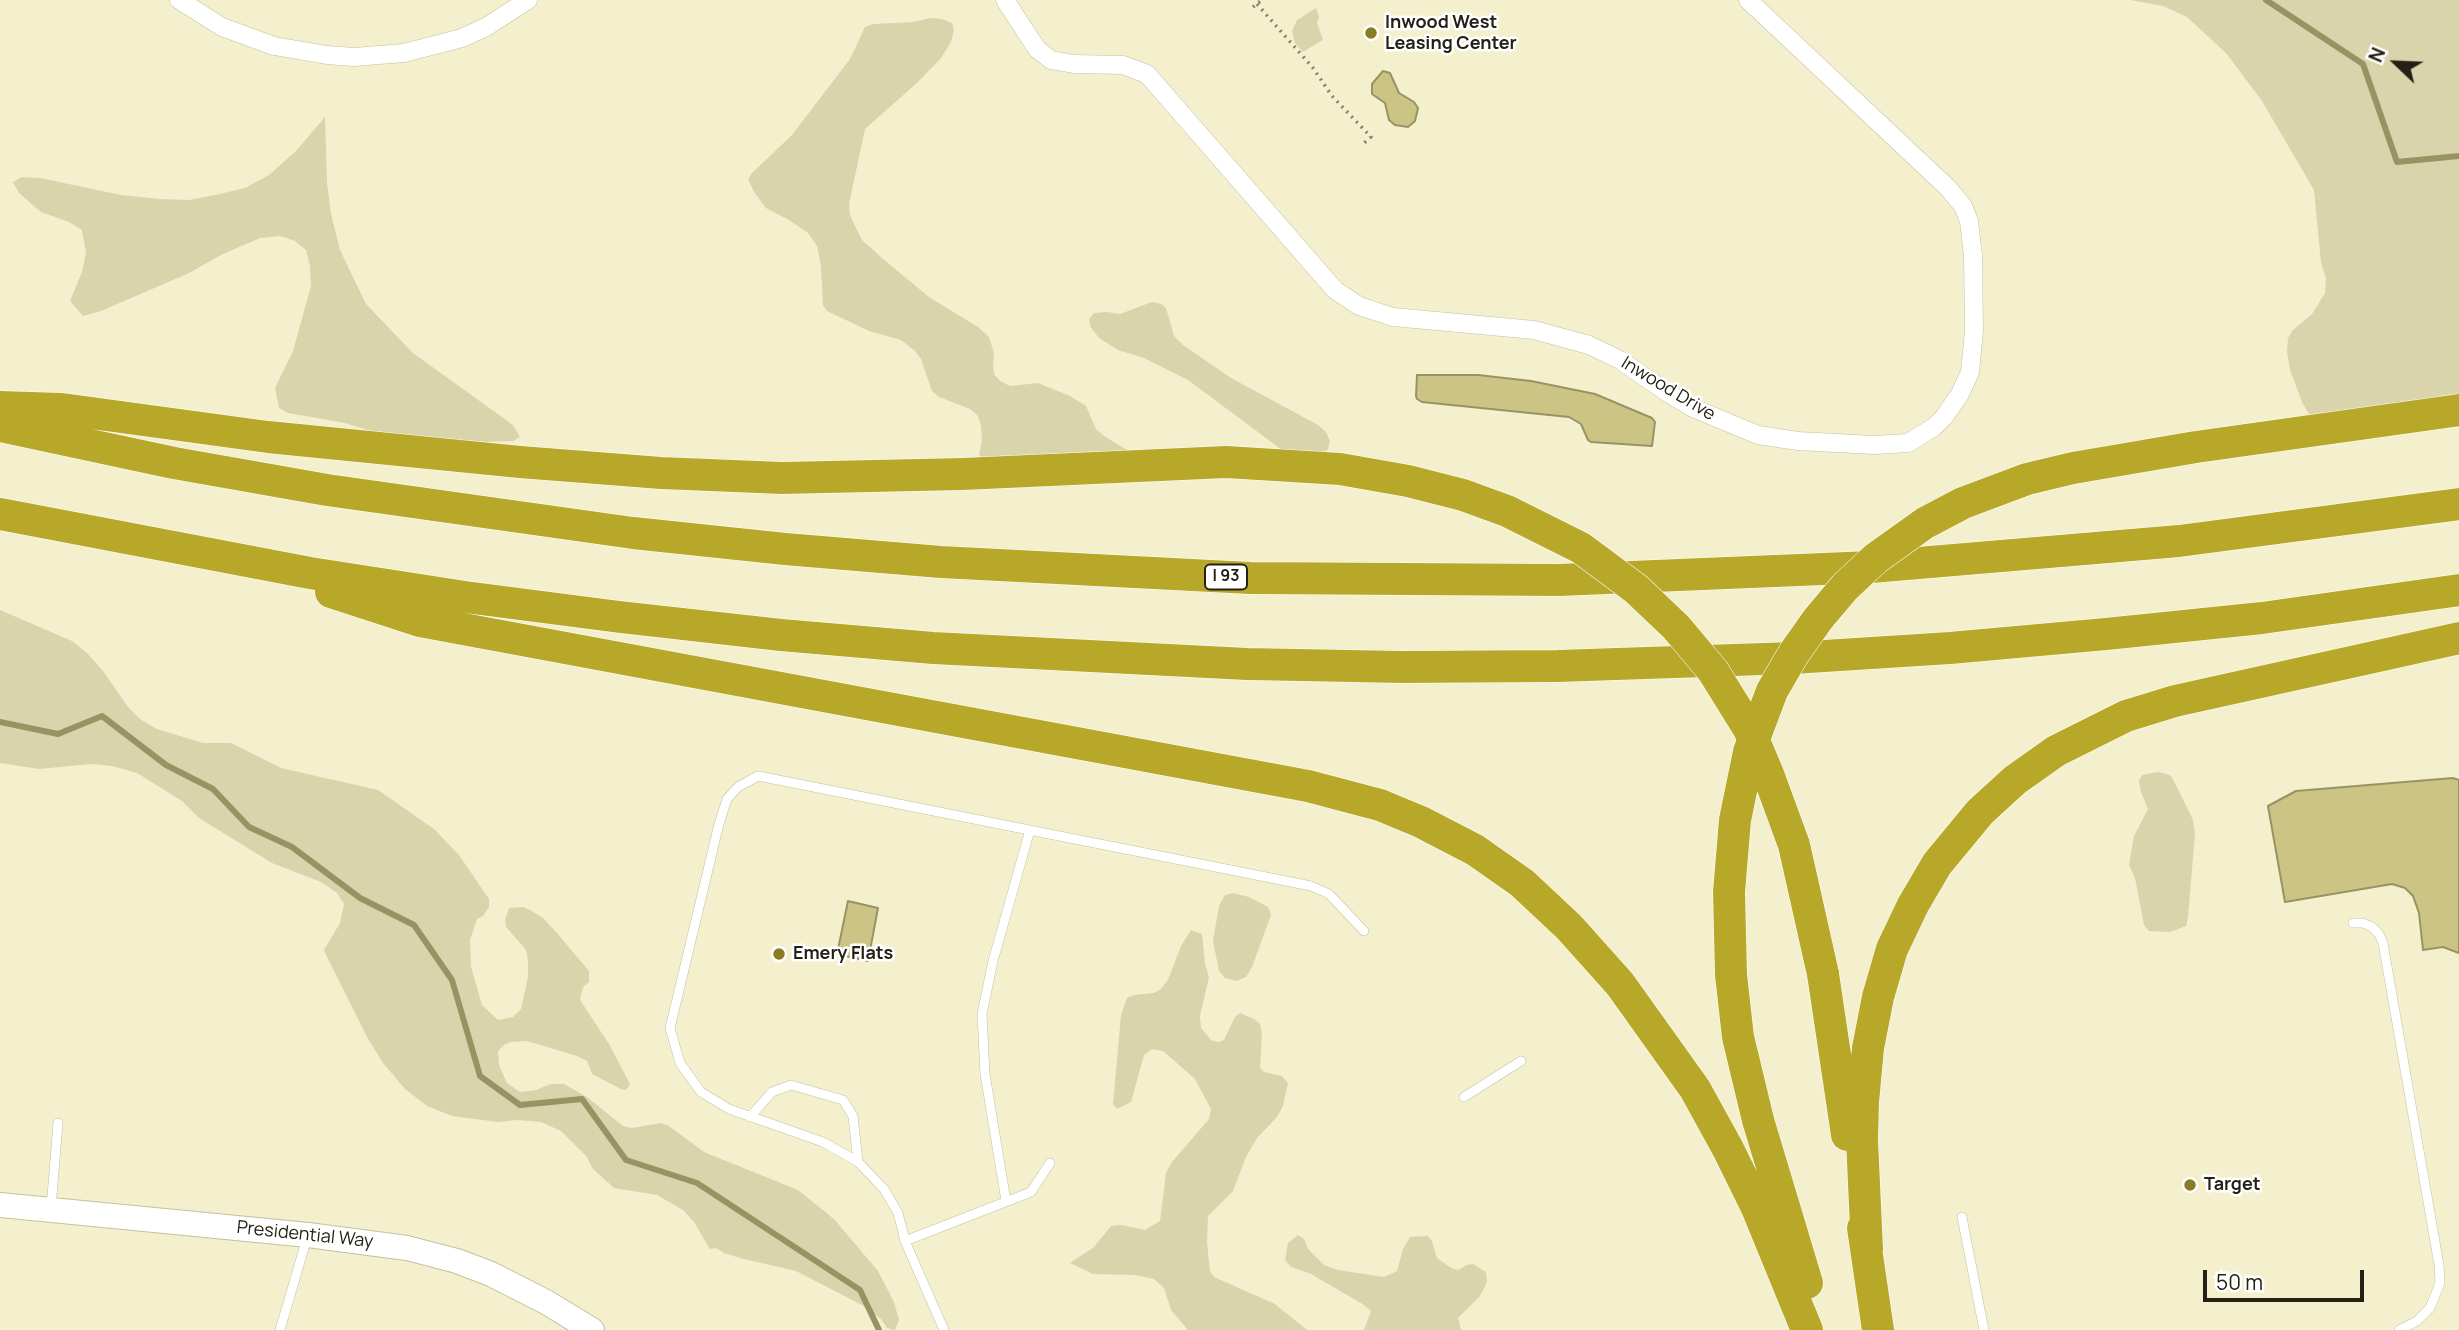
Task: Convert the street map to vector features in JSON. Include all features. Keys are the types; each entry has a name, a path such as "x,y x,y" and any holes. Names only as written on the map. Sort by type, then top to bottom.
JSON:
{"highway":[{"path":"0,407 62,409 268,438 661,473 782,478 962,474 1226,462 1340,469 1408,481 1463,495 1507,511 1572,543 1636,590 1676,627 1713,671 1749,729 1782,808 1794,845 1823,974 1878,1330"},
{"path":"1818,1330 1811,1297 1758,1120 1738,1037 1731,975 1730,868 1739,796 1752,742 1772,691 1794,653 1845,587 1876,558 1925,523 1963,503 2027,479 2073,468 2196,447 2459,410"},
{"name":"I 93","path":"0,426 161,460 314,487 634,533 798,551 940,562 1237,578 1559,580 1871,567 2152,543 2459,504"},
{"path":"0,514 233,560 465,597 793,636 1077,657 1351,666 1637,664 1950,648 2196,625 2459,590"},
{"path":"233,560 420,621 1308,786 1380,805 1421,822 1475,850 1522,883 1576,935 1629,995 1695,1089 1728,1149 1757,1208 1807,1330"},
{"path":"1867,1249 1863,1102 1868,1048 1878,997 1892,949 1913,905 1937,864 1980,812 2015,780 2056,751 2126,716 2175,701 2459,638"}],"street":[{"path":"178,0 222,27 274,46 354,57 404,53 462,38 486,27 528,0"},
{"name":"Inwood Drive","path":"1005,0 1037,49 1051,60 1074,64 1123,65 1147,74 1335,290 1359,306 1393,317 1534,330 1589,345 1620,360 1693,408 1758,435 1798,441 1908,443 1944,418 1960,394 1970,372 1974,351 1974,304 1969,221 1963,206 1948,188 1748,0"},
{"name":"Presidential Way","path":"0,1205 308,1235 407,1248 457,1261 518,1287 592,1330"}],"lane":[{"path":"944,1330 905,1241 898,1213 884,1189 858,1162 822,1143 729,1109 701,1092 680,1063 670,1028 719,824 727,799 738,787 758,776 1322,889 1364,931"},
{"path":"1006,1202 985,1074 982,1014 993,961 1030,830"},
{"path":"2353,923 2372,927 2383,943 2439,1265 2440,1283 2430,1308 2417,1321 2399,1330"},
{"path":"1464,1097 1521,1060"},
{"path":"750,1117 772,1092 791,1085 844,1100 853,1116 858,1162"},
{"path":"51,1210 58,1123"},
{"path":"905,1241 1031,1192 1049,1163"},
{"path":"1962,1217 1984,1330"},
{"path":"280,1330 308,1235"}],"path":[{"path":"1262,0 1255,5 1313,68 1332,96 1371,137 1364,143"}],"shaded area":[{"path":"2130,0 2459,0 2459,414 2351,442 2335,439 2313,421 2302,402 2290,370 2287,352 2288,338 2292,331 2312,314 2325,293 2326,278 2321,263 2314,190 2262,101 2226,53 2187,17 2163,6"},
{"path":"1316,8 1319,17 1317,23 1323,40 1303,52 1295,43 1292,31 1297,20"},
{"path":"930,18 952,23 954,30 951,42 941,58 918,82 865,129 849,204 855,226 862,240 929,297 978,327 989,337 994,353 994,374 1000,381 1010,386 1038,383 1070,396 1086,406 1096,429 1135,455 985,465 979,454 982,441 978,416 970,409 939,397 932,391 921,359 901,340 869,331 827,311 823,305 817,246 808,233 766,208 754,192 748,179 752,173 792,135 850,59 865,27"},
{"path":"1383,71 1390,73 1399,93 1414,102 1418,108 1415,121 1408,127 1395,125 1389,120 1385,103 1372,94 1372,84"},
{"path":"325,117 331,214 340,250 366,304 413,353 513,425 520,437 513,441 486,442 380,434 345,423 288,413 279,408 275,388 293,351 311,286 306,250 295,241 280,236 260,238 187,274 101,311 83,316 70,301 82,272 86,253 82,230 41,212 19,193 13,182 22,177 40,178 121,195 160,199 189,200 220,194 245,188 269,175 296,151"},
{"path":"1152,302 1166,308 1174,336 1183,345 1231,378 1318,425 1326,432 1330,441 1328,449 1323,454 1286,453 1188,380 1144,358 1118,350 1099,338 1090,326 1089,319 1094,313 1120,314"},
{"path":"1417,375 1478,375 1531,381 1595,394 1652,418 1655,422 1652,446 1591,442 1581,424 1569,417 1422,402 1416,396"},
{"path":"0,610 72,641 103,671 128,707 140,719 157,729 203,743 231,743 281,768 378,790 434,829 459,855 489,899 489,907 483,916 477,919 470,940 471,967 482,1005 498,1020 513,1017 521,1009 528,977 528,961 526,950 506,927 505,920 509,908 523,907 530,910 543,918 589,971 589,982 583,987 580,1000 609,1044 630,1084 626,1090 621,1089 592,1074 587,1061 527,1041 511,1042 498,1051 499,1065 507,1083 520,1092 551,1084 564,1084 587,1097 623,1126 632,1128 661,1123 704,1152 798,1190 834,1219 878,1271 894,1302 899,1320 895,1330 887,1328 881,1319 862,1305 796,1271 740,1258 716,1248 710,1249 694,1222 683,1210 657,1195 614,1188 593,1169 586,1156 561,1131 541,1122 498,1122 452,1116 427,1106 405,1089 383,1063 367,1037 324,950 340,923 344,904 337,893 321,882 272,863 199,818 182,801 137,773 92,764 39,769 0,763"},
{"path":"2158,772 2170,775 2173,779 2193,820 2195,834 2186,926 2170,932 2149,931 2144,925 2135,878 2129,865 2134,836 2148,809 2139,781 2142,775"},
{"path":"2453,778 2459,780 2459,953 2443,947 2423,950 2419,913 2413,896 2405,888 2392,884 2285,902 2268,806 2296,791"},
{"path":"1233,893 1249,897 1268,907 1271,915 1252,967 1246,977 1236,981 1225,978 1219,971 1213,941 1219,906 1225,895"},
{"path":"848,901 878,908 868,961 837,954"},
{"path":"1191,930 1202,934 1209,977 1200,1016 1201,1028 1211,1040 1218,1042 1224,1040 1235,1017 1240,1013 1254,1019 1260,1024 1262,1034 1260,1068 1264,1072 1282,1076 1288,1083 1283,1106 1277,1117 1257,1138 1246,1157 1233,1191 1208,1216 1210,1271 1214,1277 1275,1304 1307,1330 1188,1330 1171,1310 1164,1288 1154,1279 1135,1275 1093,1274 1070,1263 1094,1247 1111,1226 1121,1225 1145,1230 1160,1221 1166,1173 1172,1162 1209,1119 1211,1109 1195,1079 1163,1051 1152,1049 1144,1055 1131,1102 1117,1109 1113,1104 1121,1015 1127,998 1161,989 1168,980 1181,946"},
{"path":"1298,1235 1324,1265 1338,1270 1384,1277 1397,1271 1403,1249 1410,1237 1428,1236 1437,1258 1458,1270 1473,1264 1486,1272 1487,1282 1480,1296 1458,1318 1461,1330 1364,1330 1371,1311 1311,1274 1291,1267 1285,1260 1288,1243"}],"waterway":[{"path":"2266,0 2363,64 2397,162 2459,156"},
{"path":"0,722 58,734 102,716 166,765 213,789 249,827 292,847 360,898 414,925 452,980 480,1076 520,1105 582,1099 626,1160 697,1183 860,1290 879,1330"}],"place":[{"name":"Inwood West Leasing Center","path":"1371,33"},
{"name":"Emery Flats","path":"779,954"},
{"name":"Target","path":"2190,1185"}]}
